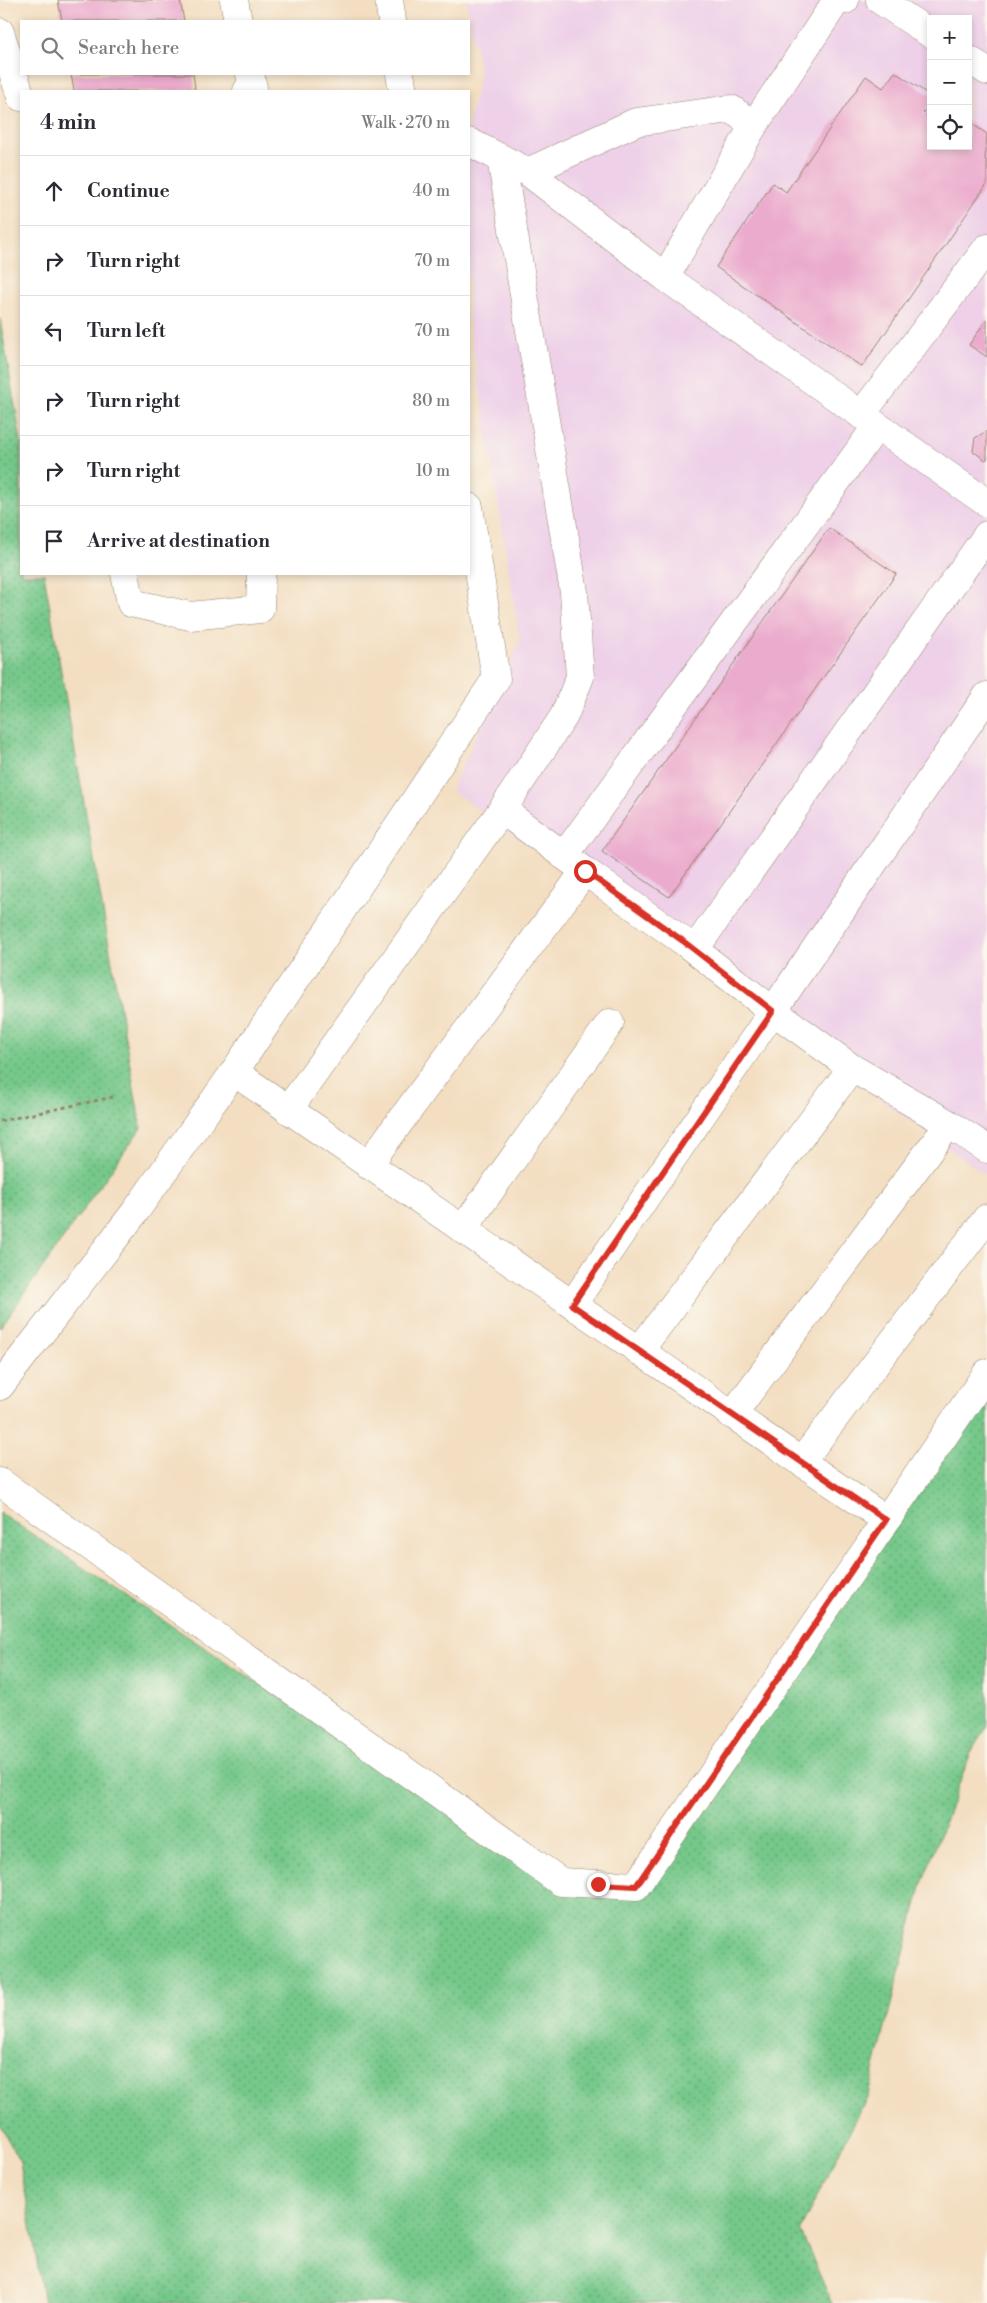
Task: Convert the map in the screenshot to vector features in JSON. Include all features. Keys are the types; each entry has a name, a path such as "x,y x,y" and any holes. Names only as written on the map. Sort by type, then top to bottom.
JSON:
{"lane":[{"path":"234,0 238,20"},
{"path":"389,0 392,20"},
{"path":"666,277 754,125 837,0 845,0"},
{"path":"880,0 927,31"},
{"path":"0,32 20,94"},
{"path":"970,60 987,71"},
{"path":"249,90 253,88 250,75"},
{"path":"400,75 403,90"},
{"path":"528,172 636,122 731,110 754,125"},
{"path":"470,142 528,172 666,277 987,503"},
{"path":"288,1110 502,810 564,716 580,677 574,592 501,158"},
{"path":"368,1165 574,863 869,420 987,248"},
{"path":"0,1386 135,1212 234,1072 496,679 470,513"},
{"path":"694,950 987,535"},
{"path":"125,575 131,603 190,616 260,609 261,575"},
{"path":"572,1305 987,696"},
{"path":"502,810 852,1068 949,1124 987,1149"},
{"path":"463,1230 610,1023"},
{"path":"639,1351 852,1068"},
{"path":"234,1072 886,1520"},
{"path":"732,1415 949,1124"},
{"path":"801,1462 987,1218"},
{"path":"0,1482 561,1882 636,1886 987,1373"}],"path":[{"path":"0,1121 113,1098"}],"shaded area":[{"path":"466,0 987,0 987,1176 451,790 520,641 470,327 470,117 480,74"}],"green space":[{"path":"0,319 20,435 20,575 44,575 141,1128 0,1328"},
{"path":"987,1373 987,1727 971,1752 921,1886 868,2095 800,2230 832,2303 44,2303 20,2162 0,2125 0,1513 561,1882 636,1886"}],"building":[{"path":"58,0 180,0 184,20 62,20"},
{"path":"895,72 927,93 927,108 923,113 927,116 927,150 972,150 972,124 987,134 985,160 987,161 987,184 862,367 716,267 773,183 786,192 866,76 883,88"},
{"path":"71,75 193,75 195,88 183,90 74,90"},
{"path":"987,319 987,357 969,345"},
{"path":"987,431 987,459 985,460 973,451 975,438"},
{"path":"829,528 896,574 669,897 602,851"}],"route":[{"path":"585,871 683,941 773,1011 572,1305 886,1520 636,1886 598,1884"}]}
